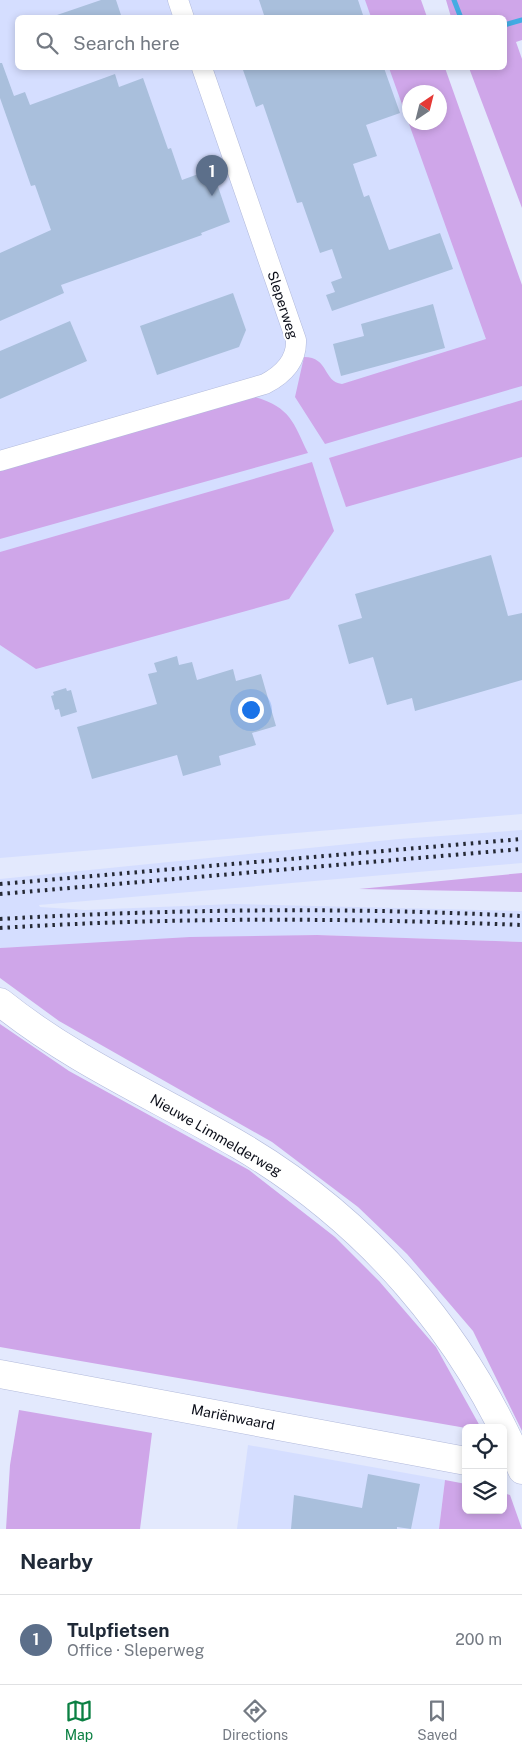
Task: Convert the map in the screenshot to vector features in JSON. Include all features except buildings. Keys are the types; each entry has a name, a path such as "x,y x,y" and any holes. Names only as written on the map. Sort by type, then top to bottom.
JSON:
{"street":[{"path":"178,0 183,15"},
{"name":"Sleperweg","path":"0,462 265,384 285,370 293,359 297,350 296,340 203,70"},
{"name":"Nieuwe Limmelderweg","path":"0,1002 58,1044 261,1158 302,1186 339,1216 374,1249 423,1302 466,1362 502,1424 522,1470"},
{"name":"Mariënwaard","path":"0,1374 462,1459"},
{"path":"507,1468 522,1470"}],"shaded area":[{"path":"0,0 417,0 422,15 15,15 15,70 441,70 446,85 402,85 402,130 447,130 447,89 522,309 522,814 0,858"},
{"path":"365,0 421,0 426,15 370,15"},
{"path":"446,0 522,0 522,40 516,42 522,59 522,208 470,70 507,70 507,15 450,15"},
{"path":"390,70 446,70 522,285 522,386 325,444 295,397 304,357 318,361 336,382 342,384 486,339 411,130 447,130 447,85 402,85 402,104"},
{"path":"255,397 267,401 284,411 294,425 308,453 0,539 0,471"},
{"path":"522,400 522,457 346,507 329,458"},
{"path":"312,462 334,531 289,599 36,669 0,645 0,552"},
{"path":"522,830 522,863 39,905 40,907 85,910 234,904 522,911 522,942 317,935 0,948 0,879 399,839"},
{"path":"522,873 522,892 359,889"},
{"path":"317,935 522,942 522,1431 473,1331 407,1254 358,1207 272,1142 59,1021 0,978 0,948 190,937"},
{"path":"0,1024 69,1071 249,1170 335,1237 379,1281 436,1347 479,1424 462,1424 462,1427 0,1347"},
{"path":"19,1410 152,1433 140,1529 6,1529 10,1465"},
{"path":"248,1445 445,1480 439,1529 237,1529"},
{"path":"445,1480 462,1483 462,1514 507,1514 507,1494 510,1495 522,1529 439,1529"}],"waterway":[{"path":"454,0 460,15"},
{"path":"507,24 522,20"}],"railway":[{"path":"0,884 522,839"},
{"path":"0,894 522,849"},
{"path":"0,919 130,913 261,910 392,911 522,916"},
{"path":"0,928 196,920 392,921 522,925"}],"place":[{"name":"Tulpfietsen","path":"212,196"}]}
